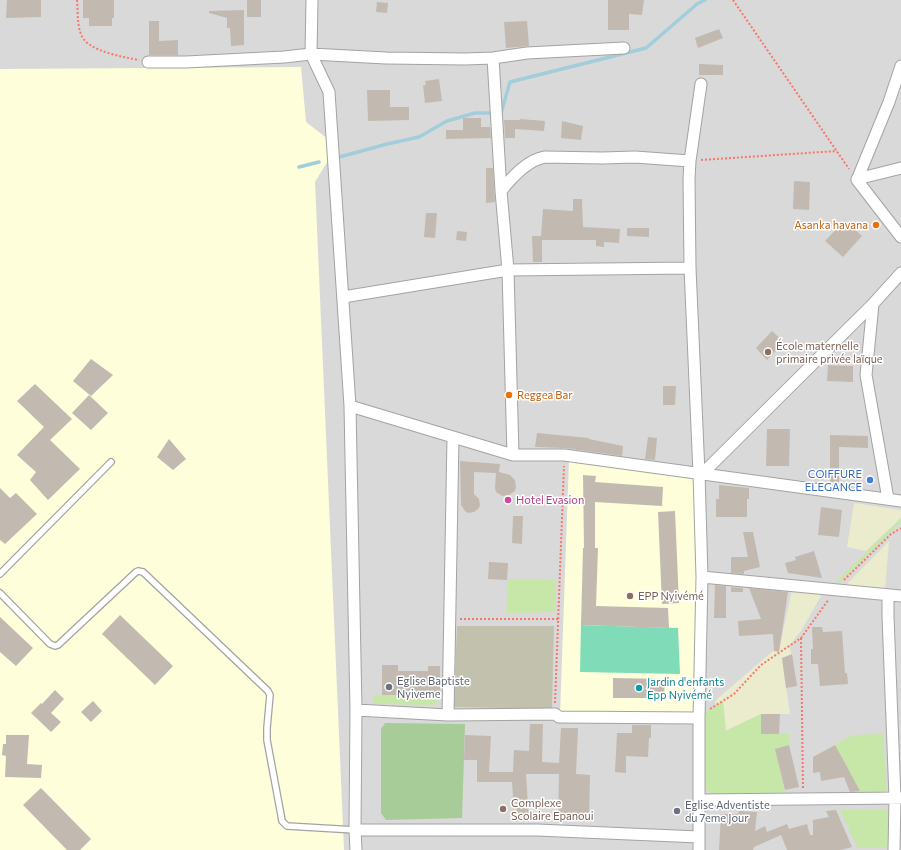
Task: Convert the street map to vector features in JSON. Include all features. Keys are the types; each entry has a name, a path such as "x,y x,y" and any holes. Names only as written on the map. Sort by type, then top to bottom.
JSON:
{"street":[{"path":"312,0 311,54 329,92 350,406 356,710 356,850"},
{"path":"148,62 186,62 284,57 311,54 386,58 493,58 527,53 624,48"},
{"path":"493,58 501,191 508,270 513,455"},
{"path":"857,180 889,102 901,66"},
{"path":"699,850 700,800 698,718 702,578 701,473 690,268 690,161 701,84"},
{"path":"501,191 515,174 538,158 635,157 690,161"},
{"path":"857,180 901,168"},
{"path":"857,180 901,237"},
{"path":"343,297 508,270 690,268"},
{"path":"701,473 873,304 901,273"},
{"path":"873,304 866,375 888,498"},
{"path":"350,406 513,455 564,455 888,498 901,501"},
{"path":"448,715 453,438"},
{"path":"702,578 901,596"},
{"path":"888,595 898,798 894,850"},
{"path":"356,710 448,715 555,714 559,717 698,718"},
{"path":"700,800 898,798"},
{"path":"355,830 537,830 699,837"}],"lane":[{"path":"0,574 111,462"},
{"path":"0,593 50,644 55,646 58,645 136,572 142,572 268,691 270,695 267,740 284,824 287,826 355,830"}],"path":[{"path":"77,0 81,35 88,44 120,56 148,62"},
{"path":"733,0 857,180"},
{"path":"690,161 837,151"},
{"path":"555,714 564,455"},
{"path":"449,618 559,619"},
{"path":"698,718 703,713 734,694 761,665 801,638 803,799"}],"shaded area":[{"path":"0,0 901,0 901,850 0,850"},
{"path":"301,67 306,122 328,139 329,159 315,182 344,850 0,850 0,69"},
{"name":"EPP Nyivémé","path":"569,459 696,473 698,716 560,715"},
{"path":"854,503 901,510 901,518 866,551 847,547"},
{"path":"889,541 885,590 846,585"},
{"path":"792,590 822,594 801,631 789,646 792,655 782,658 790,714 761,714 725,731 723,702 716,705 715,702 780,645"},
{"path":"457,626 554,626 552,709 454,707"}],"green space":[{"path":"901,518 901,522 840,583 836,582"},
{"path":"508,579 556,580 555,612 506,613"},
{"path":"581,625 678,628 680,674 580,672"},
{"path":"440,692 440,699 434,705 373,704 373,697 375,695 437,695"},
{"path":"723,701 726,731 761,714 761,734 789,734 789,745 775,749 785,793 712,794 706,789 703,713"},
{"path":"385,723 465,724 462,818 386,820 381,813 381,729"},
{"path":"883,734 887,793 860,792 835,745 852,735"},
{"path":"840,810 889,810 889,848 858,848"}],"building":[{"path":"7,0 41,0 41,17 6,18"},
{"path":"83,0 114,0 114,18 112,18 112,26 89,26 89,18 83,18"},
{"path":"247,0 261,0 261,17 247,17"},
{"path":"608,0 644,0 642,15 629,14 629,30 608,30"},
{"path":"377,2 388,3 387,13 376,12"},
{"path":"244,10 244,45 231,46 230,28 227,28 227,18 209,13 209,11"},
{"path":"149,21 159,21 159,41 178,40 178,55 149,55"},
{"path":"527,21 529,46 506,48 504,22"},
{"path":"719,29 723,38 698,48 695,38"},
{"path":"699,64 723,65 723,75 699,75"},
{"path":"439,79 442,101 425,103 423,85 426,85 425,81"},
{"path":"367,90 390,90 390,107 409,107 409,120 368,121"},
{"path":"463,118 481,118 481,127 490,127 491,138 446,139 446,130 463,130"},
{"path":"520,119 545,121 544,131 515,129 515,138 505,138 504,120"},
{"path":"562,121 583,126 581,140 561,138"},
{"path":"486,168 493,168 495,202 486,203"},
{"path":"794,181 810,182 809,210 793,209"},
{"path":"573,199 582,199 583,227 620,229 619,243 604,242 604,247 596,246 596,240 542,240 542,262 533,262 532,236 541,236 543,209 573,211"},
{"path":"426,213 437,213 435,238 424,237"},
{"path":"845,220 862,236 843,257 825,241"},
{"path":"627,228 649,228 649,237 627,236"},
{"path":"457,231 467,232 466,241 456,240"},
{"path":"772,331 784,342 767,360 756,348"},
{"path":"91,359 113,375 91,396 73,381"},
{"path":"828,365 853,366 853,382 827,381"},
{"path":"35,384 72,419 50,440 80,469 48,500 30,480 36,472 17,455 44,427 17,401"},
{"path":"663,386 676,386 675,405 663,405"},
{"path":"89,395 108,413 91,430 72,413"},
{"path":"767,429 790,429 789,466 766,466"},
{"path":"537,433 589,438 623,446 622,456 565,448 535,447"},
{"path":"830,435 868,436 868,448 839,447 839,482 830,482"},
{"path":"648,437 657,438 655,460 645,459"},
{"path":"169,439 186,459 173,470 157,457"},
{"path":"460,461 500,464 499,472 510,475 515,480 515,491 509,495 502,496 496,492 496,473 474,472 474,494 479,499 480,505 474,512 468,513 461,505"},
{"path":"583,475 596,476 595,482 663,487 662,506 595,502 595,548 598,548 596,606 668,608 669,628 581,625 584,548"},
{"path":"719,485 749,488 749,499 747,499 747,517 716,517 716,499 719,499"},
{"path":"0,488 10,498 16,493 37,514 5,544 0,540"},
{"path":"821,507 842,510 839,537 818,535"},
{"path":"675,511 679,603 662,604 658,512"},
{"path":"513,516 523,516 522,544 512,543"},
{"path":"743,532 753,532 760,567 744,571 744,574 731,573 731,557 748,557"},
{"path":"814,551 822,578 788,573 785,563 796,560 795,557"},
{"path":"489,562 508,563 507,580 488,579"},
{"path":"715,585 726,586 726,618 714,618"},
{"path":"731,587 743,588 743,592 731,592"},
{"path":"749,588 788,592 779,652 774,651 773,634 739,636 738,621 761,619"},
{"path":"120,615 173,666 155,685 102,634"},
{"path":"0,617 33,648 16,666 0,652"},
{"path":"812,627 822,627 823,632 842,631 845,673 847,673 848,684 820,686 818,664 811,664 811,649 813,649"},
{"path":"792,654 797,686 786,688 782,658"},
{"path":"382,665 398,665 398,671 428,671 428,666 440,666 440,692 437,695 382,695"},
{"name":"Jardin d'enfants Epp Nyivémé","path":"613,678 665,679 664,698 613,698"},
{"path":"55,690 64,699 51,713 61,722 51,732 31,713"},
{"path":"93,701 102,711 91,722 81,712"},
{"path":"761,714 780,714 779,734 761,734"},
{"path":"530,724 543,724 542,762 559,763 561,728 578,728 576,774 590,775 589,821 558,818 559,774 526,774 529,821 517,821 516,797 513,797 512,782 477,782 477,760 464,760 465,735 491,736 489,772 513,772 514,750 529,751"},
{"path":"632,725 651,725 651,738 649,738 648,757 626,756 626,773 615,772 617,733 632,733"},
{"path":"6,735 29,735 27,764 42,765 41,778 5,777 6,756 2,755 3,744 6,744"},
{"path":"789,745 799,787 785,790 775,749"},
{"path":"835,745 860,791 850,792 844,777 821,781 820,772 813,773 813,757"},
{"path":"41,788 91,839 80,850 67,850 23,805"},
{"path":"836,810 852,847 841,850 787,850 781,835 754,847 753,850 719,850 721,814 738,814 739,811 757,812 755,831 765,826 767,832 787,824 789,829 807,824 810,835 813,835 813,820 829,817 826,811"}],"waterway":[{"path":"336,158 419,137 447,121 475,113 501,113 510,82 646,48 697,4 705,0"},
{"path":"299,167 319,162"}],"place":[{"name":"Asanka havana","path":"876,225"},
{"name":"École maternelle primaire privée laïque","path":"768,352"},
{"name":"Reggea Bar","path":"509,395"},
{"name":"COIFFURE ELEGANCE","path":"870,480"},
{"name":"Hotel Evasion","path":"508,500"},
{"name":"EPP Nyivémé","path":"630,596"},
{"name":"Eglise Baptiste Nyiveme","path":"389,687"},
{"name":"Jardin d'enfants Epp Nyivémé","path":"639,688"},
{"name":"Complexe Scolaire Epanoui","path":"503,809"},
{"name":"Eglise Adventiste du 7eme Jour","path":"677,811"}]}
